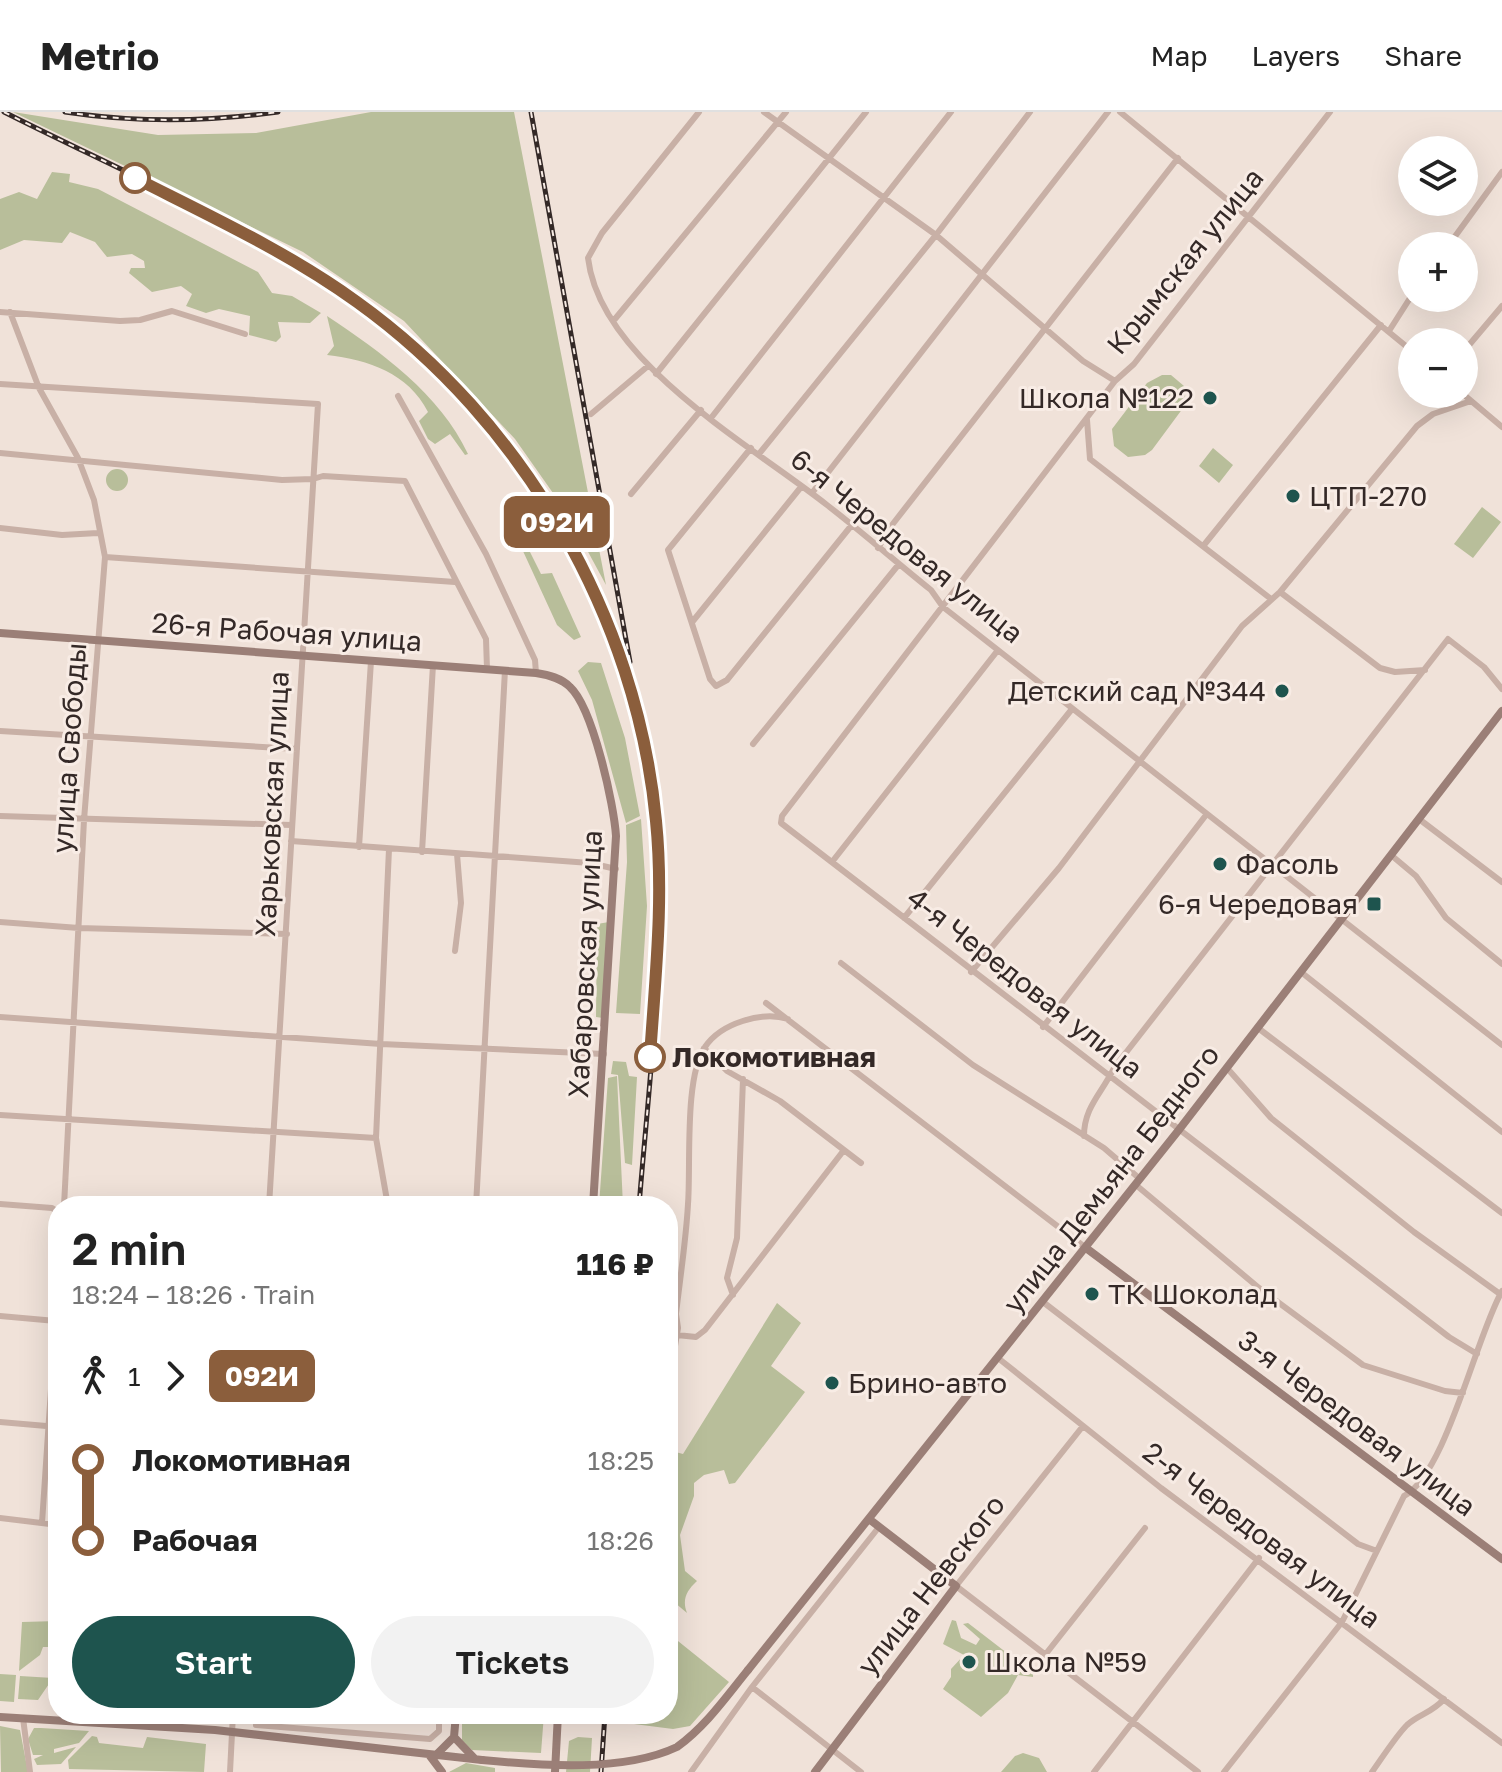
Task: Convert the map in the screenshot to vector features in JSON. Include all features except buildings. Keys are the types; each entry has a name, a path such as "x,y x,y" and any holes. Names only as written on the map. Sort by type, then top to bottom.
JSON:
{"main road":[{"name":"26-я Рабочая улица","path":"0,633 505,670 536,673 568,685"},
{"name":"Хабаровская улица","path":"568,685 587,716 614,810 616,869 594,1196"},
{"name":"улица Демьяна Бедного","path":"107,1724 232,1733 458,1758 594,1769 646,1762 675,1749 693,1734 748,1670 1043,1302 1502,711"},
{"name":"3-я Чередовая улица","path":"1086,1248 1502,1559"},
{"path":"869,1519 956,1586"},
{"name":"улица Невского","path":"815,1772 956,1586"},
{"name":"улица Демьяна Бедного","path":"0,1717 48,1720"},
{"path":"436,1755 454,1737 455,1724"},
{"path":"555,1772 557,1724"},
{"path":"454,1737 479,1760"},
{"path":"426,1754 436,1761 442,1772 458,1758"}],"street":[{"name":"6-я Чередовая улица","path":"699,112 602,233 588,258 597,297 648,366 931,590 943,607 1341,922 1502,1045"},
{"path":"764,112 936,235 1091,367 1115,381"},
{"path":"615,319 786,112"},
{"path":"656,374 831,160 866,112"},
{"path":"711,418 951,112"},
{"path":"759,454 936,235 1030,112"},
{"path":"812,493 1108,112"},
{"path":"1120,112 1249,214 1398,339"},
{"name":"Крымская улица","path":"782,816 1115,381 1134,364 1330,112"},
{"path":"878,548 892,525 1178,158"},
{"path":"1458,232 1502,172"},
{"path":"1478,334 1502,306"},
{"path":"0,312 120,321 140,320 172,311 245,334"},
{"name":"улица Свободы","path":"10,312 39,388 78,458 94,500 105,557 84,820 65,1196"},
{"path":"1389,331 1401,312"},
{"path":"1204,545 1381,325"},
{"path":"591,414 648,366"},
{"path":"0,384 39,388"},
{"name":"Харьковская улица","path":"39,388 261,398 318,404 270,1196"},
{"path":"398,396 486,554 535,660 536,673"},
{"path":"1478,407 1502,427"},
{"path":"971,972 1059,868 1242,626 1280,592 1417,426 1433,414 1451,408"},
{"path":"631,494 701,410"},
{"path":"1087,420 1090,459 1271,599"},
{"path":"751,448 668,550 710,679 716,686 727,680 851,526"},
{"path":"0,453 78,458 282,480 323,476 405,481 486,639 487,669"},
{"path":"693,621 801,487"},
{"path":"0,528 62,535 98,533"},
{"path":"105,557 455,582"},
{"path":"753,744 899,564"},
{"path":"1280,592 1380,668 1395,672 1425,670"},
{"path":"1084,1136 1084,1119 1090,1105 1110,1077 1269,865 1448,639 1484,667 1502,689"},
{"path":"832,862 998,650"},
{"path":"359,847 371,661"},
{"path":"422,852 433,665"},
{"path":"477,1196 505,670"},
{"path":"904,918 1072,709"},
{"path":"0,731 297,749"},
{"path":"1043,1027 1206,815"},
{"path":"0,816 291,825"},
{"name":"4-я Чередовая улица","path":"782,816 786,829 1449,1337 1477,1354"},
{"path":"1419,819 1502,882"},
{"path":"291,841 590,863 616,869"},
{"path":"386,1196 376,1138 389,849"},
{"path":"455,951 461,903 457,854"},
{"path":"1391,855 1416,876 1446,918 1502,964"},
{"path":"0,922 79,928 287,934"},
{"path":"841,963 973,1065 1084,1136 1259,1288 1363,1365 1445,1391 1463,1393"},
{"path":"1301,972 1502,1132"},
{"name":"3-я Чередовая улица","path":"766,1003 1086,1248"},
{"path":"678,1296 688,1204 694,1081 704,1048 730,1028 752,1018 776,1015 788,1019"},
{"path":"0,1017 381,1044 604,1054"},
{"path":"1258,1028 1502,1213"},
{"path":"704,1048 716,1062 780,1101 861,1163"},
{"path":"1224,1772 1342,1622 1404,1496 1413,1491 1463,1393 1501,1293 1414,1232 1271,1118 1227,1068"},
{"path":"733,1295 727,1278 737,1238 743,1079"},
{"path":"0,1115 376,1138"},
{"path":"678,1335 696,1337 733,1295 844,1150"},
{"path":"0,1204 48,1208"},
{"path":"1043,1302 1358,1544 1377,1551"},
{"path":"0,1316 48,1320"},
{"name":"2-я Чередовая улица","path":"998,1358 1083,1426 1502,1743"},
{"path":"0,1422 48,1427 42,1523"},
{"name":"улица Невского","path":"956,1586 1083,1426"},
{"path":"0,1518 48,1524"},
{"path":"691,1772 752,1687 879,1527"},
{"path":"1045,1655 1145,1528"},
{"path":"1094,1772 1259,1558"},
{"path":"956,1586 1198,1772"},
{"path":"752,1687 861,1772"},
{"path":"1372,1772 1400,1738 1405,1727 1433,1713 1444,1699"},
{"path":"23,1718 30,1772"},
{"path":"230,1772 232,1724"},
{"path":"256,1725 430,1739 437,1735 439,1724"},
{"path":"282,1739 283,1727"}],"green space":[{"path":"13,112 158,135 256,133 371,112 514,112 606,585 567,513 515,439 404,321 303,252"},
{"path":"52,172 70,174 69,182 98,189 258,272 272,293 292,296 321,313 310,323 278,322 281,337 276,342 249,335 250,316 219,309 206,313 186,306 192,294 181,286 152,292 129,273 131,268 145,268 144,261 132,254 107,257 95,242 70,232 62,243 24,240 0,250 0,199 19,192 37,199"},
{"path":"327,316 368,344 425,393 442,412 468,454 465,455 450,434 435,444 428,439 419,421 428,412 410,387 398,378 372,365 327,355 334,346"},
{"path":"1162,375 1171,375 1184,386 1186,404 1152,450 1145,455 1128,457 1114,446 1112,429 1147,383"},
{"path":"1213,448 1233,465 1219,483 1199,466"},
{"path":"117,469 125,472 128,480 125,488 117,491 109,488 106,480 109,472"},
{"path":"1482,507 1501,522 1473,558 1454,544"},
{"path":"505,512 511,514 541,574 552,573 581,637 574,640 557,625"},
{"path":"588,662 601,663 625,738 640,816 626,823 592,700 578,671"},
{"path":"641,819 647,906 640,1014 616,1013 627,862 626,825"},
{"path":"609,922 603,1018 596,1017 597,924"},
{"path":"613,1061 626,1062 629,1076 637,1077 632,1165 625,1163 618,1075 611,1074"},
{"path":"617,1076 623,1196 600,1196 608,1078"},
{"path":"777,1303 801,1323 771,1366 805,1392 735,1483 729,1484 724,1470 704,1475 694,1483 694,1496 680,1535 685,1571 697,1581 686,1596 687,1613 678,1605 678,1453 683,1454"},
{"path":"952,1620 956,1621 961,1638 976,1645 980,1639 963,1624 968,1623 1033,1673 1033,1677 1018,1675 1008,1693 981,1717 943,1689 951,1677 951,1669 964,1655 943,1644"},
{"path":"48,1621 48,1647 43,1647 40,1655 19,1671 22,1622"},
{"path":"678,1641 729,1682 690,1726 673,1729 634,1724 678,1724"},
{"path":"0,1674 16,1675 14,1702 0,1701"},
{"path":"20,1676 48,1678 48,1685 38,1700 18,1699"},
{"path":"462,1724 543,1724 541,1753 472,1750 462,1740"},
{"path":"0,1726 20,1730 28,1772 1,1772"},
{"path":"34,1728 89,1731 79,1743 54,1749 54,1753 76,1747 61,1764 37,1765 34,1759 43,1755 33,1755 28,1739"},
{"path":"92,1736 97,1737 99,1743 143,1748 147,1737 206,1744 204,1772 69,1769 68,1760"},
{"path":"578,1737 592,1738 590,1772 566,1772 569,1741"},
{"path":"1023,1753 1039,1758 1047,1772 1001,1772 1015,1756"},
{"path":"466,1763 495,1768 495,1772 449,1772"}],"railway":[{"path":"4,112 214,216 335,286 399,334 458,390 511,452 556,520 595,592 625,668 646,746 657,826 658,969 640,1196"},
{"path":"65,112 172,120 278,112"},
{"path":"531,112 630,662"},
{"path":"601,1772 604,1724"}],"train":[{"name":"092И","path":"135,178 309,269 398,333 437,368 498,435 532,481 563,532 594,593 616,650 634,705 650,776 656,821 660,902 650,1057"}],"place":[{"name":"Школа №122","path":"1210,398"},
{"name":"ЦТП-270","path":"1293,496"},
{"name":"Детский сад №344","path":"1282,691"},
{"name":"Фасоль","path":"1220,864"},
{"name":"6-я Чередовая","path":"1374,904"},
{"name":"Локомотивная","path":"650,1057"},
{"name":"ТК Шоколад","path":"1092,1294"},
{"name":"Брино-авто","path":"832,1383"},
{"name":"Школа №59","path":"969,1662"}]}
